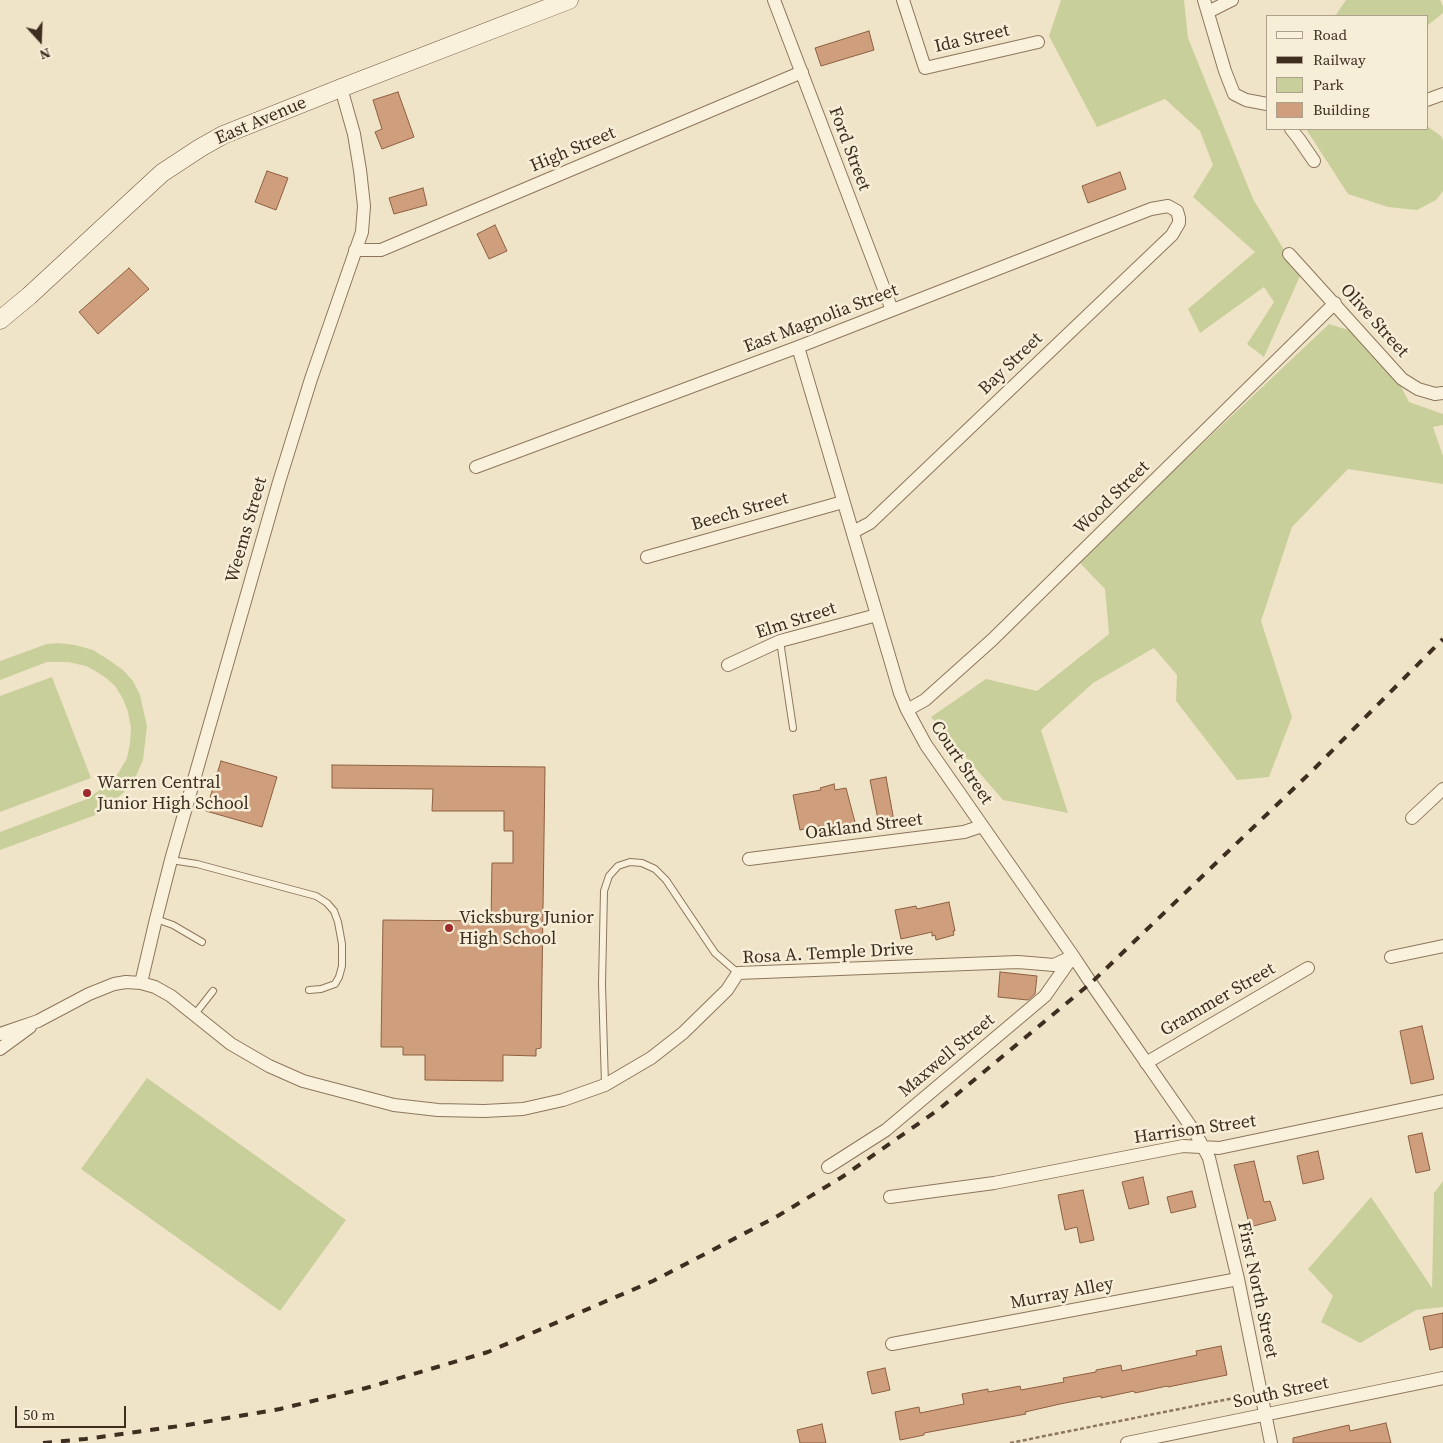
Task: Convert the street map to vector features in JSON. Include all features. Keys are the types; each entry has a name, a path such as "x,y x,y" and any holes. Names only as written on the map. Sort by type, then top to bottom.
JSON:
{"street":[{"name":"East Avenue","path":"0,320 30,296 148,186 177,162 223,135 569,0"},
{"name":"Ford Street","path":"774,0 892,310"},
{"name":"Ida Street","path":"903,0 925,68 1038,42"},
{"path":"1232,0 1206,6 1225,71 1234,94 1246,100 1266,104"},
{"name":"High Street","path":"355,250 381,250 802,72"},
{"name":"Weems Street","path":"141,983 171,860 278,482 311,379 362,232 364,206 360,170 354,134 341,88"},
{"path":"1428,100 1443,94"},
{"path":"1292,130 1314,161"},
{"name":"East Magnolia Street","path":"476,467 798,347 1151,209 1168,206 1177,211"},
{"name":"Bay Street","path":"853,532 870,523 1172,236 1179,223 1177,211"},
{"name":"Olive Street","path":"1289,254 1402,379 1418,389 1435,394 1443,393"},
{"name":"Wood Street","path":"907,710 925,700 992,640 1335,303"},
{"name":"Court Street","path":"798,347 900,693 907,710 926,745 1196,1134 1203,1147"},
{"name":"Beech Street","path":"647,557 843,502"},
{"name":"Elm Street","path":"728,665 780,640 877,615"},
{"path":"1412,818 1443,789"},
{"name":"Oakland Street","path":"749,859 964,832 982,826"},
{"path":"1392,957 1443,946"},
{"name":"Rosa A. Temple Drive","path":"0,1049 38,1021 89,994 114,984 126,982 141,983 155,987 171,996 231,1044 269,1066 303,1081 394,1105 438,1110 484,1112 523,1109 564,1100 605,1085 651,1058 683,1033 727,990 738,973 1018,962 1054,965 1073,956"},
{"name":"Maxwell Street","path":"828,1167 886,1130 1045,996 1073,956"},
{"name":"Grammer Street","path":"1146,1063 1308,968"},
{"name":"Rosa A. Temple Drive","path":"0,1034 38,1021"},
{"name":"Harrison Street","path":"890,1197 994,1183 1183,1146 1219,1148 1443,1102"},
{"name":"First North Street","path":"1203,1147 1209,1158 1238,1279 1271,1443"},
{"name":"Murray Alley","path":"892,1344 1238,1279"},
{"name":"South Street","path":"1127,1443 1443,1378"}],"lane":[{"path":"780,640 793,728"},
{"path":"171,860 197,864 316,896 327,903 334,912 340,932 342,966 335,984 321,989 309,990"},
{"path":"605,1085 602,984 604,891 609,876 618,866 630,862 642,863 655,869 666,880 715,952 738,973"},
{"path":"156,919 173,925 202,942"},
{"path":"195,1014 213,990"}],"path":[{"path":"1010,1443 1239,1397"}],"green space":[{"path":"1061,0 1184,0 1188,38 1253,199 1300,276 1264,357 1247,344 1274,302 1264,287 1200,333 1188,309 1255,252 1193,197 1213,165 1200,131 1165,99 1097,127 1049,36"},
{"path":"1346,0 1440,0 1443,6 1443,13 1428,25 1428,15 1336,15"},
{"path":"1428,127 1441,136 1443,140 1443,191 1436,200 1417,210 1388,207 1348,194 1307,130 1428,130"},
{"path":"1329,324 1358,333 1384,354 1409,402 1443,414 1443,425 1433,427 1443,456 1443,484 1348,469 1292,527 1261,621 1292,717 1269,777 1237,780 1176,701 1177,675 1154,648 1093,683 1041,730 1068,813 1003,800 931,717 986,679 1037,691 1109,634 1105,589 1078,561"},
{"path":"59,643 93,650 123,670 133,681 140,695 147,726 143,760 136,776 123,793 93,816 0,850 0,832 87,799 111,782 127,758 131,728 128,712 115,686 97,672 86,666 68,662 47,662 0,680 0,661 47,644"},
{"path":"52,677 91,778 0,812 0,696"},
{"path":"147,1078 346,1220 280,1311 81,1169"},
{"path":"1443,1181 1443,1307 1416,1310 1360,1343 1321,1322 1333,1296 1308,1269 1371,1197 1432,1288 1434,1193"}],"building":[{"path":"869,31 874,50 821,66 815,48"},
{"path":"398,92 414,137 382,149 375,132 382,129 373,100"},
{"path":"267,171 288,178 276,210 255,202"},
{"path":"1120,172 1126,189 1088,203 1082,186"},
{"path":"423,188 427,205 394,214 389,198"},
{"path":"495,225 507,251 489,259 477,234"},
{"path":"129,268 149,289 98,334 79,312"},
{"path":"221,761 277,777 262,827 206,811"},
{"path":"332,765 545,767 541,1048 536,1049 536,1056 503,1055 503,1081 425,1080 425,1055 403,1055 403,1047 381,1047 383,920 491,921 492,863 513,863 513,831 504,831 504,811 432,811 433,789 332,788"},
{"path":"886,777 894,821 879,824 870,780"},
{"path":"834,784 835,790 846,788 856,826 845,829 844,824 831,828 830,824 800,830 793,795 821,790 820,788"},
{"path":"949,902 955,931 953,931 954,935 936,940 935,935 932,936 932,932 901,939 895,910 916,906 917,909"},
{"path":"1000,972 1037,976 1035,994 1028,1000 998,997"},
{"path":"1422,1026 1434,1079 1411,1084 1400,1031"},
{"path":"1422,1133 1430,1170 1416,1173 1408,1136"},
{"path":"1318,1151 1324,1179 1303,1184 1297,1156"},
{"path":"1254,1161 1264,1202 1270,1201 1276,1220 1250,1227 1234,1165"},
{"path":"1143,1177 1149,1204 1129,1209 1122,1182"},
{"path":"1083,1190 1094,1240 1080,1243 1077,1227 1065,1230 1058,1195"},
{"path":"1192,1191 1196,1207 1171,1213 1167,1197"},
{"path":"1443,1313 1443,1347 1430,1350 1423,1317"},
{"path":"1221,1346 1227,1375 1135,1393 1134,1391 1060,1404 1025,1412 1026,1414 924,1433 924,1435 900,1440 895,1412 919,1407 920,1413 964,1404 962,1394 988,1389 988,1392 1020,1386 1021,1390 1064,1382 1063,1378 1121,1365 1122,1371 1197,1355 1196,1351"},
{"path":"885,1368 890,1390 872,1394 867,1372"},
{"path":"1386,1423 1391,1443 1293,1443 1293,1438 1349,1425 1350,1431"},
{"path":"822,1424 826,1443 800,1443 797,1430"}],"railway":[{"path":"43,1443 187,1425 280,1409 366,1388 488,1352 653,1281 776,1217 842,1177 938,1110 1091,983 1311,772 1443,639"}],"place":[{"name":"Warren Central Junior High School","path":"87,793"},
{"name":"Vicksburg Junior High School","path":"449,928"}]}
